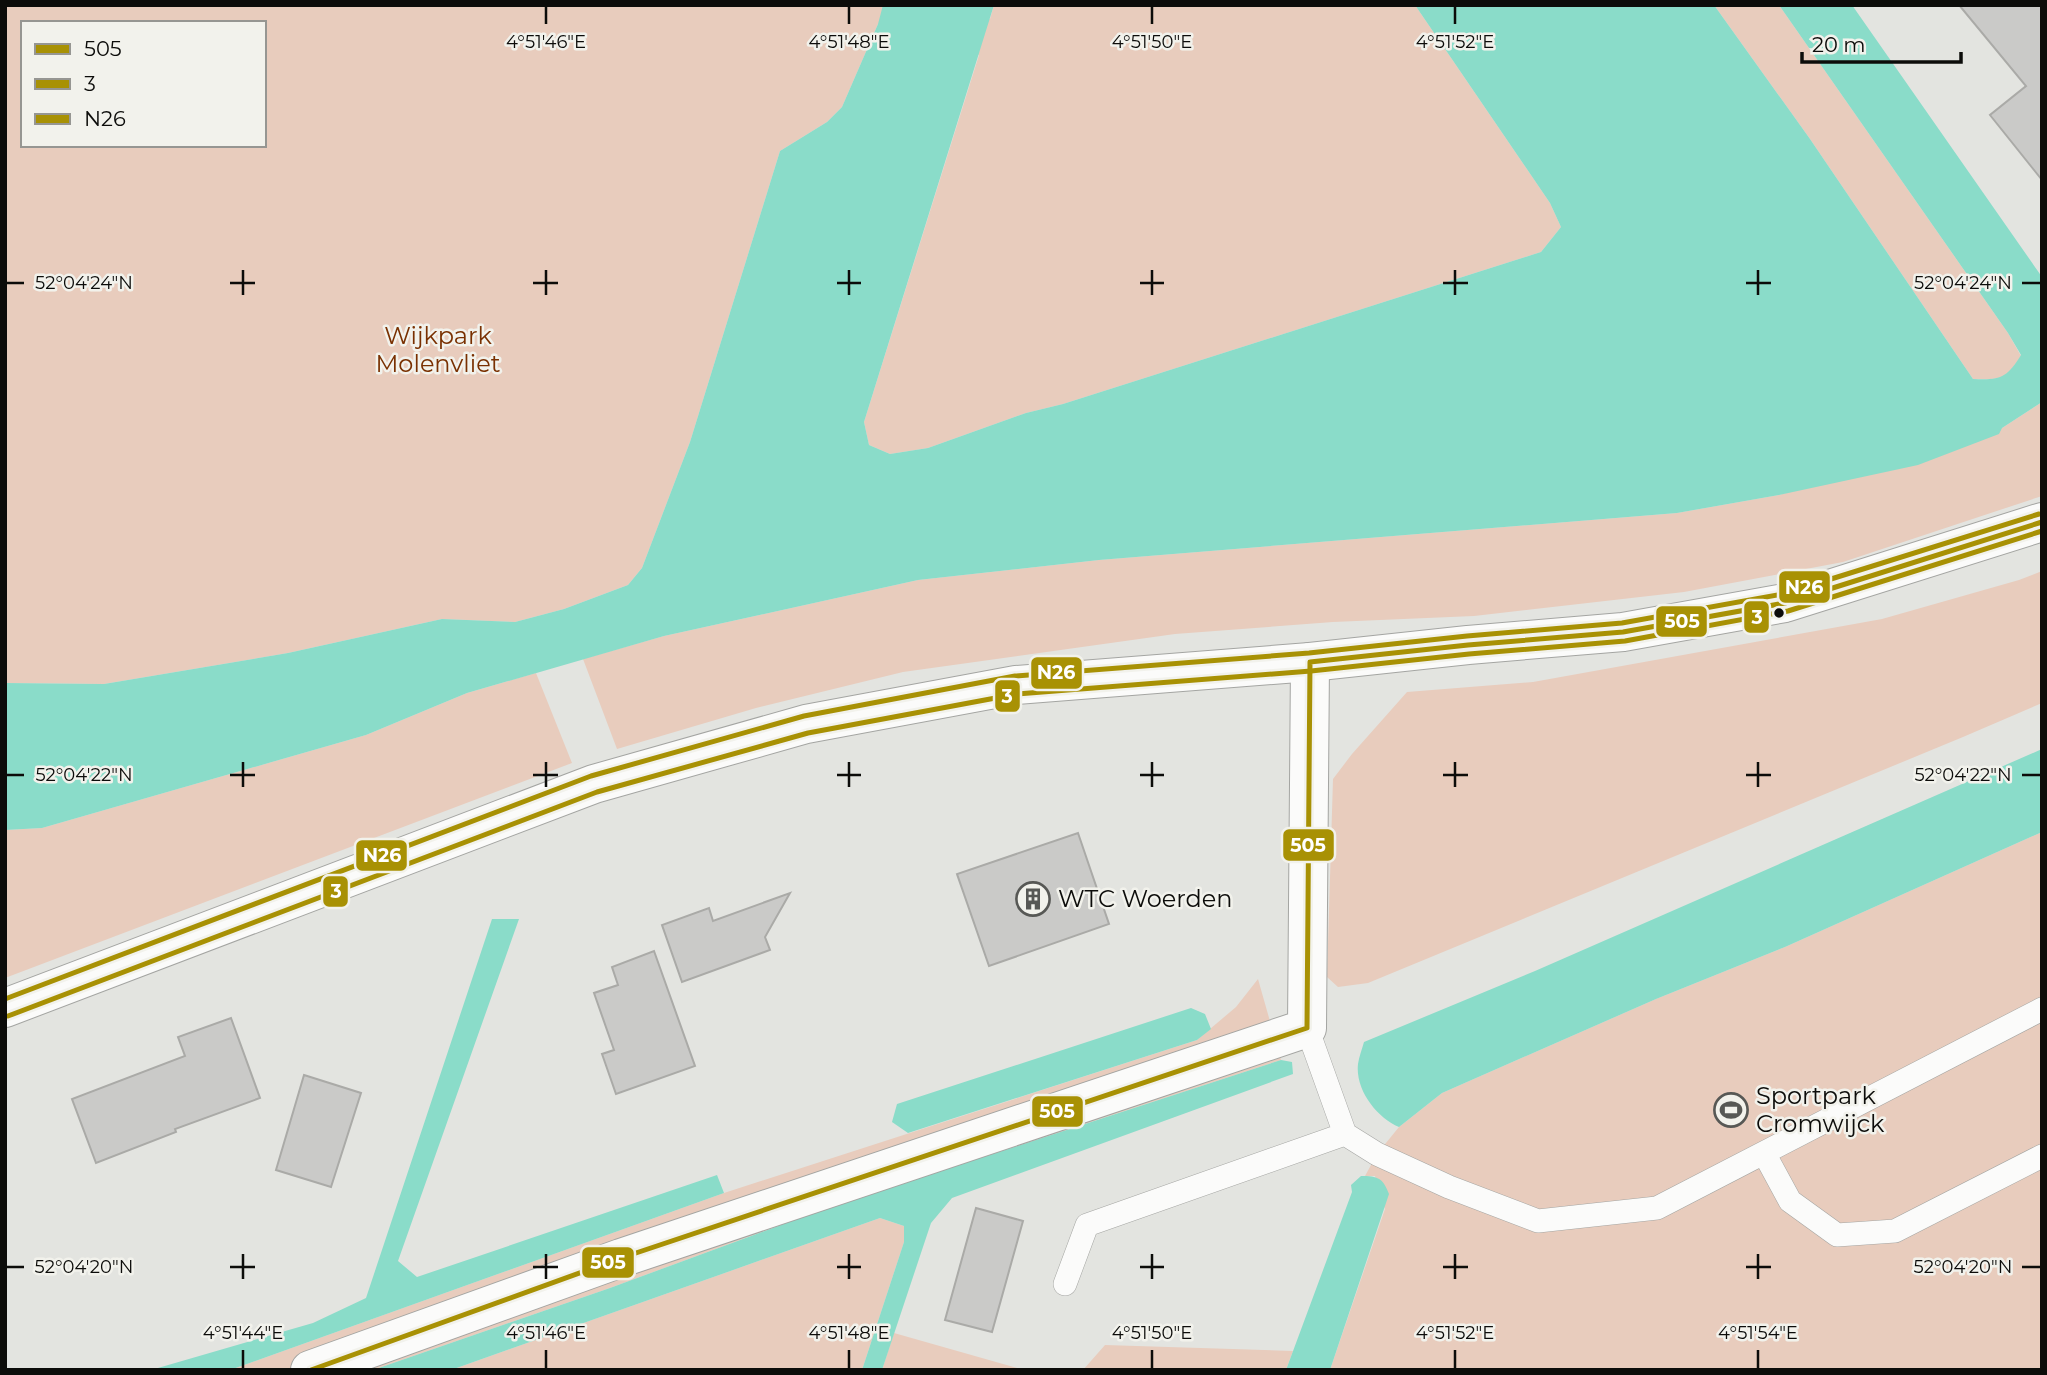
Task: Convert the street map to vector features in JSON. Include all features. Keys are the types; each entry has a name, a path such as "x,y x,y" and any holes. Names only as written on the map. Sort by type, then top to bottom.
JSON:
{"street":[{"path":"5,1007 594,784 806,724 1016,685 1310,662 1623,632 1785,603 2042,523"},
{"path":"310,1370 621,1258 1307,1028 1310,662"}],"lane":[{"path":"1307,1028 1345,1134 1377,1153 1449,1187 1538,1221 1657,1208 2042,1009"},
{"path":"1065,1284 1087,1225 1345,1134"},
{"path":"1765,1153 1790,1201 1837,1235 1895,1231 2042,1156"}],"green space":[{"name":"Wijkpark Molenvliet","path":"5,5 946,5 990,19 994,5 1415,5 1550,203 1561,227 1541,252 1063,404 1026,413 928,448 890,454 869,445 864,422 979,55 878,24 842,107 827,122 780,151 690,442 642,568 628,585 564,609 515,622 442,619 288,653 104,684 5,683"},
{"path":"1714,5 1779,5 2008,333 2021,356 2011,370 2002,377 1973,379 1810,139"},
{"path":"2042,402 2042,496 1843,562 1684,592 1474,616 1333,622 1175,634 903,672 756,708 617,749 583,659 664,636 918,580 1099,560 1677,513 1779,495 2002,428"},
{"path":"2042,571 2042,703 1368,983 1338,987 1327,977 1333,779 1407,692 1533,682 1882,619"},
{"path":"536,673 572,763 5,978 5,830 42,828 366,735 467,693"},
{"name":"Sportpark Cromwijck","path":"2042,832 2042,1370 1330,1370 1385,1209 1375,1176 1365,1176 1377,1154 1399,1127 1442,1093 1656,999 1785,947"},
{"path":"1258,979 1281,1060 827,1208 610,1288 373,1370 230,1370 724,1193 1197,1040 1236,1007"},
{"path":"880,1218 904,1226 904,1242 862,1370 451,1370"},
{"path":"894,1333 1024,1370 882,1370"},
{"path":"1105,1345 1293,1351 1286,1370 1083,1370"}],"shaded area":[{"path":"883,5 994,5 864,422 869,445 890,454 928,448 1026,413 1063,404 1541,252 1561,227 1550,203 1415,5 1714,5 1810,139 1973,379 2002,376 2021,355 2008,333 1779,5 1852,5 2042,277 2042,402 2002,428 1999,434 1918,465 1779,495 1677,513 1099,560 918,580 664,636 467,693 366,735 42,828 5,830 5,683 104,684 288,653 442,619 515,622 564,609 628,585 642,568 690,442 780,151 827,122 842,107 878,24"},
{"path":"2042,749 2042,832 1785,947 1656,999 1442,1093 1399,1127 1383,1117 1364,1093 1358,1064 1364,1042 1535,971"},
{"path":"492,919 519,919 398,1261 417,1277 717,1175 724,1193 230,1370 151,1370 313,1323 366,1298"},
{"path":"1191,1008 1205,1014 1211,1029 1197,1040 908,1133 892,1122 897,1104"},
{"path":"1281,1060 1292,1062 1293,1074 952,1198 931,1223 882,1370 862,1370 904,1242 904,1226 880,1218 451,1370 373,1370 610,1288 827,1208"},
{"path":"1361,1176 1379,1179 1389,1194 1330,1370 1286,1370 1352,1192 1351,1185"}],"building":[{"path":"1959,5 2042,5 2042,180 1990,115 2026,86"},
{"name":"WTC Woerden","path":"1078,833 1109,924 989,966 957,874"},
{"path":"790,893 765,937 770,950 682,982 662,925 709,908 713,921"},
{"path":"654,951 695,1066 616,1094 602,1054 614,1050 594,993 618,985 612,967"},
{"path":"231,1018 260,1098 175,1129 176,1132 96,1163 72,1099 185,1056 178,1037"},
{"path":"304,1075 361,1093 331,1187 276,1170"},
{"path":"976,1208 1023,1221 992,1332 945,1320"}],"transit line":[{"name":"N26","path":"5,999 591,776 804,716 1015,676 1309,653 1622,623 1783,594 2039,514"},
{"name":"505","path":"1310,662 1623,632 1785,603 2042,522"},
{"name":"3","path":"8,1016 597,792 808,733 1017,694 1311,671 1625,641 1788,611 2042,531"},
{"name":"505","path":"1307,1028 1310,662"},
{"name":"505","path":"311,1370 621,1258 1307,1028"}],"place":[{"name":"WTC Woerden","path":"1033,899"},
{"name":"Sportpark Cromwijck","path":"1731,1110"}]}
